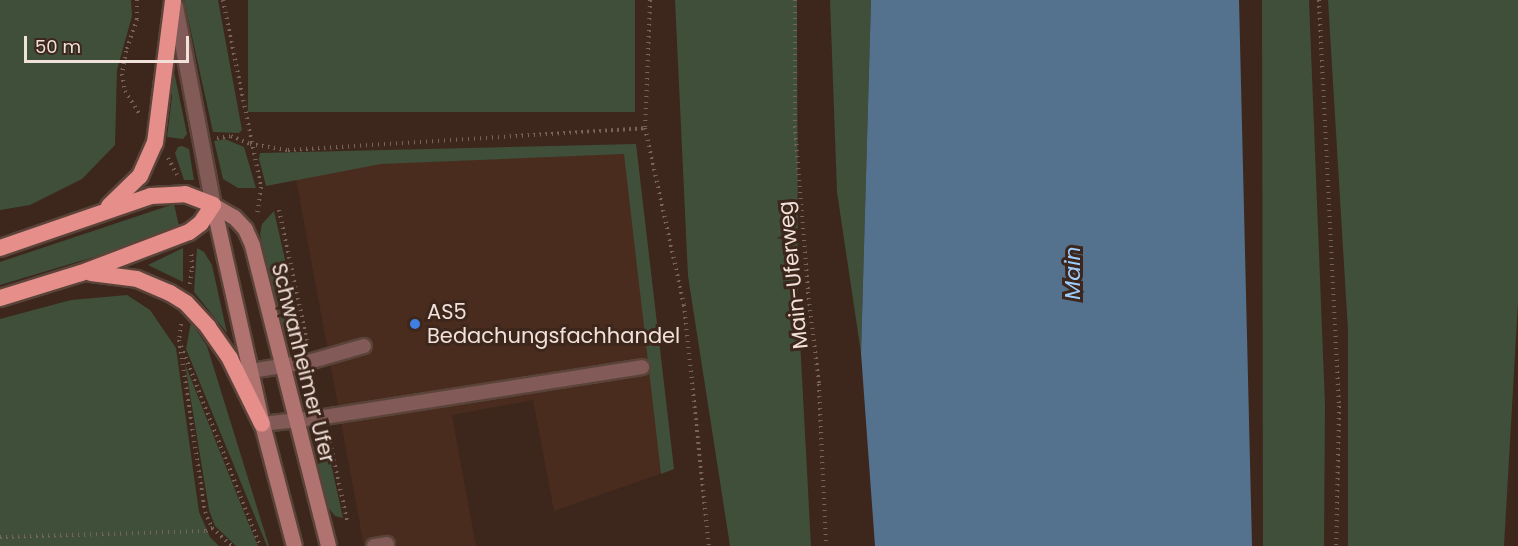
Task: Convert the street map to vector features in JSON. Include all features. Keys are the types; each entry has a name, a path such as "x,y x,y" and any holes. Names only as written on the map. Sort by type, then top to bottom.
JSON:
{"highway":[{"path":"104,210 140,176 155,143 174,0"},
{"path":"0,248 104,210 151,196 184,194 213,205 201,223 189,232 81,273 0,298"},
{"path":"81,273 101,272 137,279 186,303 208,327 230,358 262,424"}],"main road":[{"name":"Schwanheimer Ufer","path":"213,205 234,217 245,229 252,245 328,546"},
{"path":"213,205 262,424 294,546"}],"street":[{"path":"174,0 213,205"}],"lane":[{"path":"251,371 312,361 364,346"},
{"path":"262,424 642,367"}],"path":[{"path":"137,0 137,19 126,51 122,74 125,91 139,113 140,120"},
{"path":"223,0 250,144 261,187"},
{"path":"650,0 645,128 684,305 707,546"},
{"name":"Main-Uferweg","path":"795,0 795,126 808,292 819,384 821,474 826,546"},
{"path":"1319,0 1338,406 1336,546"},
{"path":"214,138 231,136 250,144 288,150 645,128"},
{"path":"164,152 179,180"},
{"path":"279,210 309,349"},
{"path":"189,288 192,268 191,246"},
{"path":"183,314 179,340 206,512 212,528 232,546"},
{"path":"179,340 260,546"},
{"path":"330,442 347,520"},
{"path":"0,537 206,531 212,528"}],"shaded area":[{"path":"636,144 674,469 554,511 533,400 452,415 476,546 364,546 292,157"}],"green space":[{"path":"0,0 131,0 132,16 117,70 115,145 82,179 30,205 0,210"},
{"path":"184,0 218,0 242,130 239,133 213,132"},
{"path":"248,0 635,0 635,112 248,112"},
{"path":"675,0 797,0 798,302 811,546 730,546 688,276"},
{"path":"830,0 871,0 861,353 837,192"},
{"path":"1262,0 1309,0 1325,405 1324,546 1263,546"},
{"path":"1328,0 1518,0 1518,302 1504,546 1348,546 1348,331"},
{"path":"171,57 187,134 183,139 167,137 172,97"},
{"path":"225,139 244,147 256,188 238,188 223,179 214,141"},
{"path":"636,144 674,469 661,474 624,154 381,164 266,186 259,159 260,153"},
{"path":"178,147 189,149 194,180 184,180 175,153"},
{"path":"174,204 179,226 127,247 0,285 0,262"},
{"path":"274,211 305,348 290,340 281,326 260,234 262,224"},
{"path":"183,248 183,282 148,265"},
{"path":"197,248 204,252 212,265 227,333 194,292"},
{"path":"127,295 150,310 176,348 199,512 210,537 219,546 0,546 0,319 71,300"},
{"path":"191,322 207,346 269,546 267,546 186,349"},
{"path":"185,364 258,546 236,546 215,526 209,510"},
{"path":"328,450 343,518 335,516 327,506 315,469"}],"water":[{"name":"Main","path":"871,0 1239,0 1252,546 875,546 861,353"}],"place":[{"name":"AS5 Bedachungsfachhandel","path":"415,324"}]}
